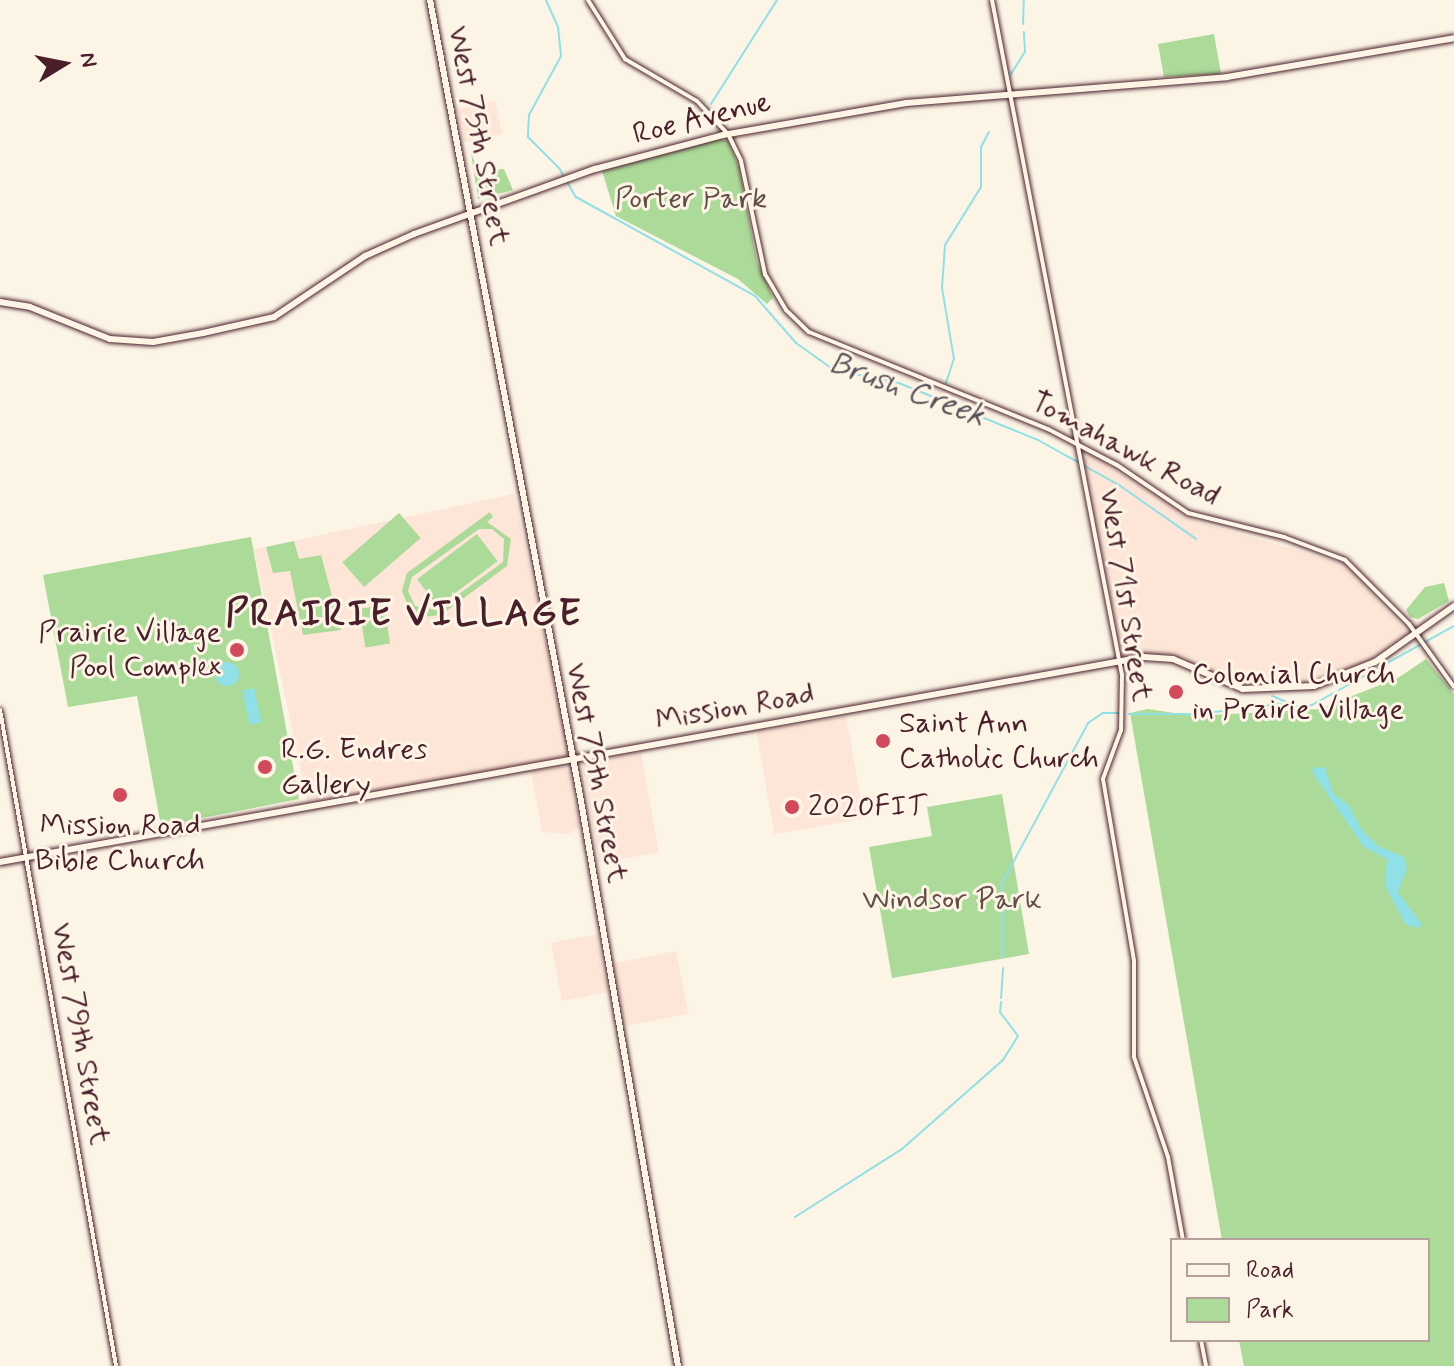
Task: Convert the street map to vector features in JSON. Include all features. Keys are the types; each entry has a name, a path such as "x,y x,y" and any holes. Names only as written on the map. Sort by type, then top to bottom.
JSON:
{"main road":[{"name":"West 75th Street","path":"430,0 572,759 678,1366"},
{"name":"Roe Avenue","path":"0,302 30,307 99,336 128,342 230,328 274,317 377,250 471,213 573,177 728,134 876,107 1227,77 1454,38"},
{"name":"Mission Road","path":"0,862 1119,662 1160,657 1243,689 1301,688 1360,670 1454,606"}],"street":[{"name":"Tomahawk Road","path":"588,0 625,59 697,101 728,134 741,161 765,274 799,323 831,345 1077,443 1188,513 1284,537 1345,560 1415,632 1454,687"},
{"name":"West 71st Street","path":"992,0 1119,662 1123,714 1103,779 1134,961 1134,1057 1166,1148 1183,1238"},
{"name":"West 79th Street","path":"0,710 116,1366"},
{"path":"1201,1342 1206,1366"}],"shaded area":[{"path":"495,101 502,134 464,142 457,109"},
{"path":"1091,454 1198,522 1345,564 1408,633 1357,668 1297,686 1234,683 1169,654 1122,656 1084,460"},
{"path":"514,494 570,756 310,811 254,549"},
{"path":"846,716 864,818 774,834 756,732"},
{"path":"641,752 659,852 600,863 582,762"},
{"path":"562,766 570,771 580,828 568,834 542,832 531,772"},
{"path":"597,934 608,992 562,1001 551,943"},
{"path":"676,951 688,1014 625,1026 613,963"}],"green space":[{"path":"1214,34 1221,74 1164,77 1158,44"},
{"name":"Porter Park","path":"720,139 728,141 739,167 757,262 773,298 767,304 738,279 616,216 602,171"},
{"path":"471,153 484,185 494,183 494,170 504,169 513,190 478,199"},
{"path":"490,512 493,517 487,522 511,539 507,566 441,615 423,617 409,609 402,591 407,573","holes":["479,529 492,529 504,539 503,562 437,610 415,606 408,591 412,577"]},
{"path":"399,513 421,538 364,587 342,562"},
{"path":"477,534 497,561 438,606 417,579"},
{"path":"251,537 299,799 161,826 137,696 68,707 43,575"},
{"path":"294,541 299,559 321,555 341,630 303,635 290,571 273,573 266,547"},
{"path":"1444,583 1449,601 1418,619 1410,617 1406,610 1425,587"},
{"path":"384,605 390,644 365,647 359,609"},
{"path":"1426,659 1454,694 1454,1366 1244,1366 1239,1342 1430,1342 1430,1238 1222,1238 1130,713 1148,709 1195,716 1319,709 1398,678"},
{"name":"Windsor Park","path":"1002,794 1029,954 892,978 869,847 932,836 927,807"}],"water":[{"path":"227,662 238,669 239,674 232,685 227,686 216,679 215,674 222,663"},
{"path":"254,688 261,722 250,725 242,690"},
{"path":"1314,767 1325,768 1333,793 1350,807 1361,829 1378,846 1404,857 1407,868 1398,892 1421,923 1420,928 1406,925 1385,886 1387,859 1364,847 1312,772"}],"waterway":[{"name":"Brush Creek","path":"546,0 558,27 561,56 529,115 528,137 559,168 576,197 755,296 796,343 834,370 899,383 1038,440 1119,485 1196,539"},
{"path":"711,104 777,0"},
{"path":"1023,24 1024,0"},
{"path":"1011,74 1025,52 1024,32"},
{"path":"946,383 954,359 942,288 945,245 981,187 981,147 989,132"},
{"name":"Brush Creek","path":"1272,696 1299,707 1312,705 1454,626"},
{"path":"1129,714 1198,714 1287,703"},
{"path":"1002,957 1002,883 1088,723 1103,713 1119,713"},
{"path":"1001,998 1003,968"},
{"path":"795,1217 902,1149 1003,1060 1018,1036 1000,1012 1001,1002"}],"place":[{"name":"Prairie Village Pool Complex","path":"237,650"},
{"name":"Colonial Church in Prairie Village","path":"1176,692"},
{"name":"Saint Ann Catholic Church","path":"883,741"},
{"name":"R.G. Endres Gallery","path":"265,767"},
{"name":"Mission Road Bible Church","path":"120,795"},
{"name":"2020FIT","path":"792,807"}],"district":[{"name":"PRAIRIE VILLAGE","path":"404,615"}]}
